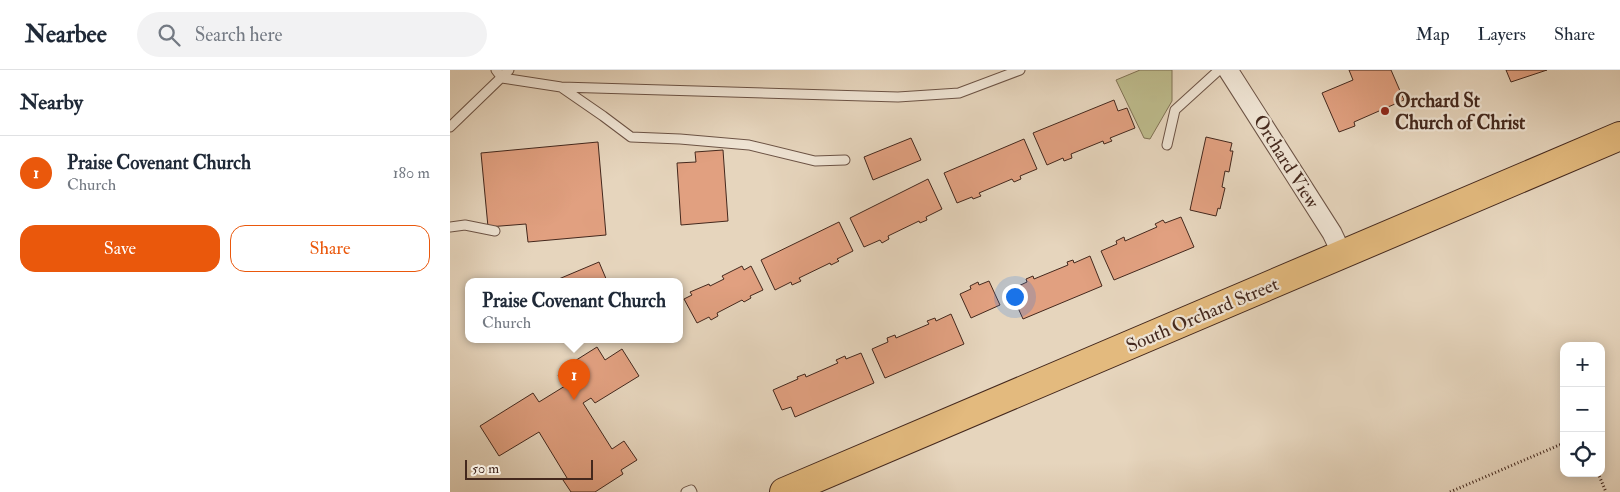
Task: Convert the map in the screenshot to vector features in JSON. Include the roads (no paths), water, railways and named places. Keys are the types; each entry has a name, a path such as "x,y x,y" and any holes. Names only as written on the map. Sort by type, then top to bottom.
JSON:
{"main road":[{"name":"South Orchard Street","path":"784,492 1620,136"}],"street":[{"name":"Orchard View","path":"1228,70 1332,233 1342,254"}],"lane":[{"path":"496,70 502,78 561,87 898,97 959,93 1020,70"},
{"path":"450,127 510,70"},
{"path":"1167,145 1174,110 1219,70"},
{"path":"561,87 631,137 749,145 815,161 845,160"},
{"path":"450,227 465,225 495,231"},
{"path":"686,492 691,490 692,492"}],"place":[{"name":"Orchard St Church of Christ","path":"1385,111"},
{"name":"Praise Covenant Church","path":"574,400"}]}
